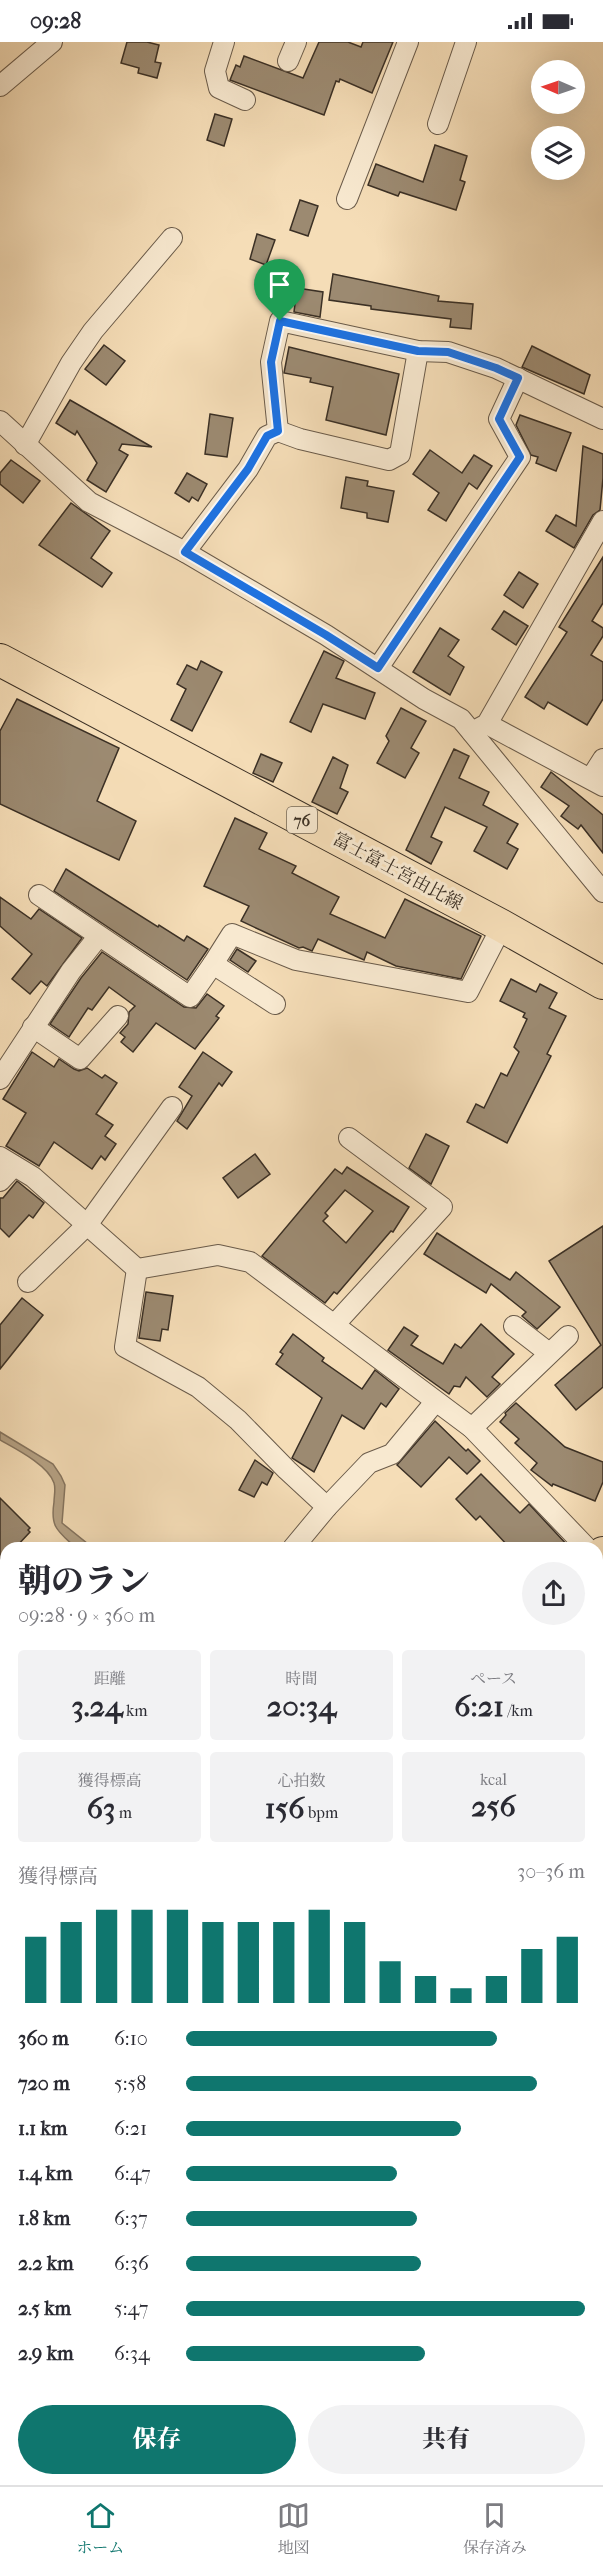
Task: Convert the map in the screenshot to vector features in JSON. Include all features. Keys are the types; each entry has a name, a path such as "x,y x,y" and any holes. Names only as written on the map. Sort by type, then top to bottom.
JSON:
{"main road":[{"name":"富士富士宮由比線","path":"0,660 502,926 603,983"}],"street":[{"path":"0,86 52,42"},
{"path":"224,42 215,71 219,88 245,100"},
{"path":"288,61 296,42"},
{"path":"347,199 408,42"},
{"path":"438,124 466,42"},
{"path":"26,445 71,363 93,331 172,238"},
{"path":"278,431 271,362 280,321 418,351 448,352 496,368 603,419"},
{"path":"185,552 248,469 267,436 278,431 300,439 389,460 400,454 418,351"},
{"path":"378,668 520,457 499,419 518,378"},
{"path":"0,422 89,502 185,552 326,635 424,699 479,728 597,782 603,759"},
{"path":"479,728 603,521"},
{"path":"479,728 603,892"},
{"path":"39,896 190,997 232,934 296,960 468,992 502,926"},
{"path":"0,1079 71,971 98,937"},
{"path":"213,964 275,1004"},
{"path":"33,1027 80,1059 118,1016"},
{"path":"28,1282 87,1225 172,1107"},
{"path":"335,1324 442,1207 349,1138"},
{"path":"0,1181 7,1161 33,1177 137,1269"},
{"path":"137,1269 218,1255 250,1262 472,1428 581,1542"},
{"path":"137,1269 125,1347 198,1387 238,1420 287,1470 327,1506"},
{"path":"514,1326 549,1353"},
{"path":"472,1428 568,1336"},
{"path":"298,1542 327,1506 369,1463 392,1454 435,1402"}],"shaded area":[{"path":"0,1432 53,1464 65,1485 62,1523 86,1542 70,1542 54,1523 55,1488 51,1476 31,1458 0,1440"}],"building":[{"path":"127,42 147,42 159,45 155,62 161,63 157,78 138,73 139,68 121,63"},
{"path":"319,42 348,42 361,47 363,42 393,42 372,93 340,79 339,82 336,81 324,115 230,80 236,65 240,67 244,56 303,78"},
{"path":"215,114 232,119 224,146 207,140"},
{"path":"435,145 467,156 460,180 465,182 456,210 400,192 398,196 368,185 376,164 423,182"},
{"path":"300,200 318,206 308,236 290,230"},
{"path":"257,234 275,240 266,265 250,259"},
{"path":"333,274 439,296 438,301 473,304 471,329 450,327 451,319 371,309 371,306 329,300"},
{"path":"297,288 323,292 320,317 294,312"},
{"path":"104,345 125,361 106,385 85,369"},
{"path":"532,346 590,375 584,394 522,367"},
{"path":"289,347 399,374 386,435 326,420 333,387 310,382 311,378 284,373"},
{"path":"70,400 152,447 122,444 119,450 128,455 106,492 87,480 97,463 77,431 75,435 56,423"},
{"path":"210,414 233,418 227,457 205,454"},
{"path":"520,415 571,433 556,471 536,463 538,457 531,455 516,425"},
{"path":"583,446 603,454 603,478 600,510 593,515 574,548 546,531 556,515 576,526"},
{"path":"430,450 462,473 474,455 492,466 477,489 469,483 446,521 428,510 439,493 413,474"},
{"path":"11,460 40,481 23,503 0,484 0,473"},
{"path":"187,473 207,484 198,501 192,497 189,502 175,493"},
{"path":"346,477 368,481 367,486 394,491 388,522 367,518 367,513 341,508"},
{"path":"71,503 110,531 91,558 112,573 102,587 39,545"},
{"path":"603,557 603,603 592,621 603,628 603,636 591,655 603,662 603,699 587,725 548,702 544,709 525,697 567,632 559,627"},
{"path":"519,572 538,584 523,608 504,595"},
{"path":"504,611 528,626 516,645 492,629"},
{"path":"440,628 459,640 448,656 464,667 450,695 413,672"},
{"path":"324,651 344,661 336,678 375,693 365,719 323,704 311,732 290,722"},
{"path":"201,661 222,672 192,731 171,720 186,689 177,684 187,665 197,670"},
{"path":"17,699 119,748 97,801 136,821 119,860 0,804 0,731"},
{"path":"401,708 426,721 411,748 419,753 405,778 377,763 389,741 386,736"},
{"path":"454,749 469,756 459,778 489,792 483,805 518,824 507,843 518,849 507,869 474,851 487,827 445,807 431,837 442,842 431,864 406,850"},
{"path":"261,754 282,763 273,782 253,773"},
{"path":"333,757 348,765 340,788 348,792 337,814 312,802"},
{"path":"551,772 603,815 603,853 581,825 578,829 561,816 569,806 541,787"},
{"path":"235,818 267,833 259,849 296,866 292,873 339,897 330,914 385,938 405,899 481,936 461,979 396,966 367,952 364,960 318,939 312,951 303,947 299,948 241,921 249,906 204,886"},
{"path":"66,869 158,927 159,925 184,941 187,936 208,949 187,980 54,891"},
{"path":"0,897 31,919 39,909 82,938 47,986 41,981 30,994 12,979 32,954 0,926"},
{"path":"237,949 256,961 248,972 230,960"},
{"path":"102,952 184,1007 196,1008 207,994 224,1006 216,1016 219,1018 195,1049 156,1023 133,1052 121,1042 125,1037 120,1033 128,1024 129,1012 135,1006 109,987 92,1010 88,1008 69,1037 50,1024 81,978"},
{"path":"511,979 536,992 540,984 557,993 549,1008 566,1016 547,1054 551,1056 507,1143 467,1122 476,1104 484,1108 501,1073 507,1076 519,1052 514,1047 527,1019 523,1017 525,1013 500,1001"},
{"path":"32,1052 54,1067 59,1059 74,1069 79,1071 87,1068 102,1078 105,1075 117,1083 96,1114 113,1125 105,1136 116,1144 105,1160 101,1156 92,1169 54,1142 39,1166 6,1146 26,1113 3,1099"},
{"path":"203,1052 232,1072 222,1086 219,1083 187,1129 177,1121 192,1096 179,1087"},
{"path":"426,1134 449,1146 431,1184 409,1168"},
{"path":"255,1154 270,1174 238,1198 223,1178"},
{"path":"347,1167 409,1207 393,1232 391,1231 337,1294 334,1292 325,1303 262,1256 335,1169 342,1174","holes":["345,1190 373,1211 346,1243 323,1221 328,1216 325,1213"]},
{"path":"17,1181 44,1203 33,1218 29,1215 9,1237 0,1228 0,1198 3,1198"},
{"path":"603,1226 603,1387 576,1410 555,1385 601,1345 549,1261"},
{"path":"437,1233 510,1280 516,1272 560,1307 537,1329 522,1316 526,1312 491,1284 486,1293 424,1254"},
{"path":"146,1292 173,1296 168,1330 162,1329 160,1341 139,1338"},
{"path":"22,1298 43,1315 0,1369 0,1325"},
{"path":"481,1324 514,1354 492,1377 500,1384 487,1397 466,1377 460,1387 454,1386 449,1394 388,1350 404,1327 418,1336 411,1345 443,1364 455,1344 461,1348"},
{"path":"293,1334 324,1358 322,1361 362,1389 375,1370 399,1389 386,1407 381,1403 364,1429 342,1415 314,1472 292,1458 322,1398 276,1364 283,1354 280,1352"},
{"path":"516,1403 565,1447 603,1462 603,1482 595,1501 553,1484 552,1486 531,1470 537,1463 515,1443 519,1439 500,1422 506,1415 505,1413"},
{"path":"435,1421 466,1451 468,1449 480,1461 467,1474 449,1457 421,1487 397,1465"},
{"path":"255,1460 273,1473 267,1485 262,1482 254,1497 239,1490"},
{"path":"481,1474 520,1513 529,1504 564,1542 504,1542 480,1516 476,1520 456,1499"},
{"path":"0,1498 30,1528 28,1530 30,1532 21,1542 0,1542"}],"route":[{"path":"280,321 418,351 448,352 518,378 499,419 520,457 378,668 185,552 248,469 267,436 278,431 271,362 280,321"}]}
